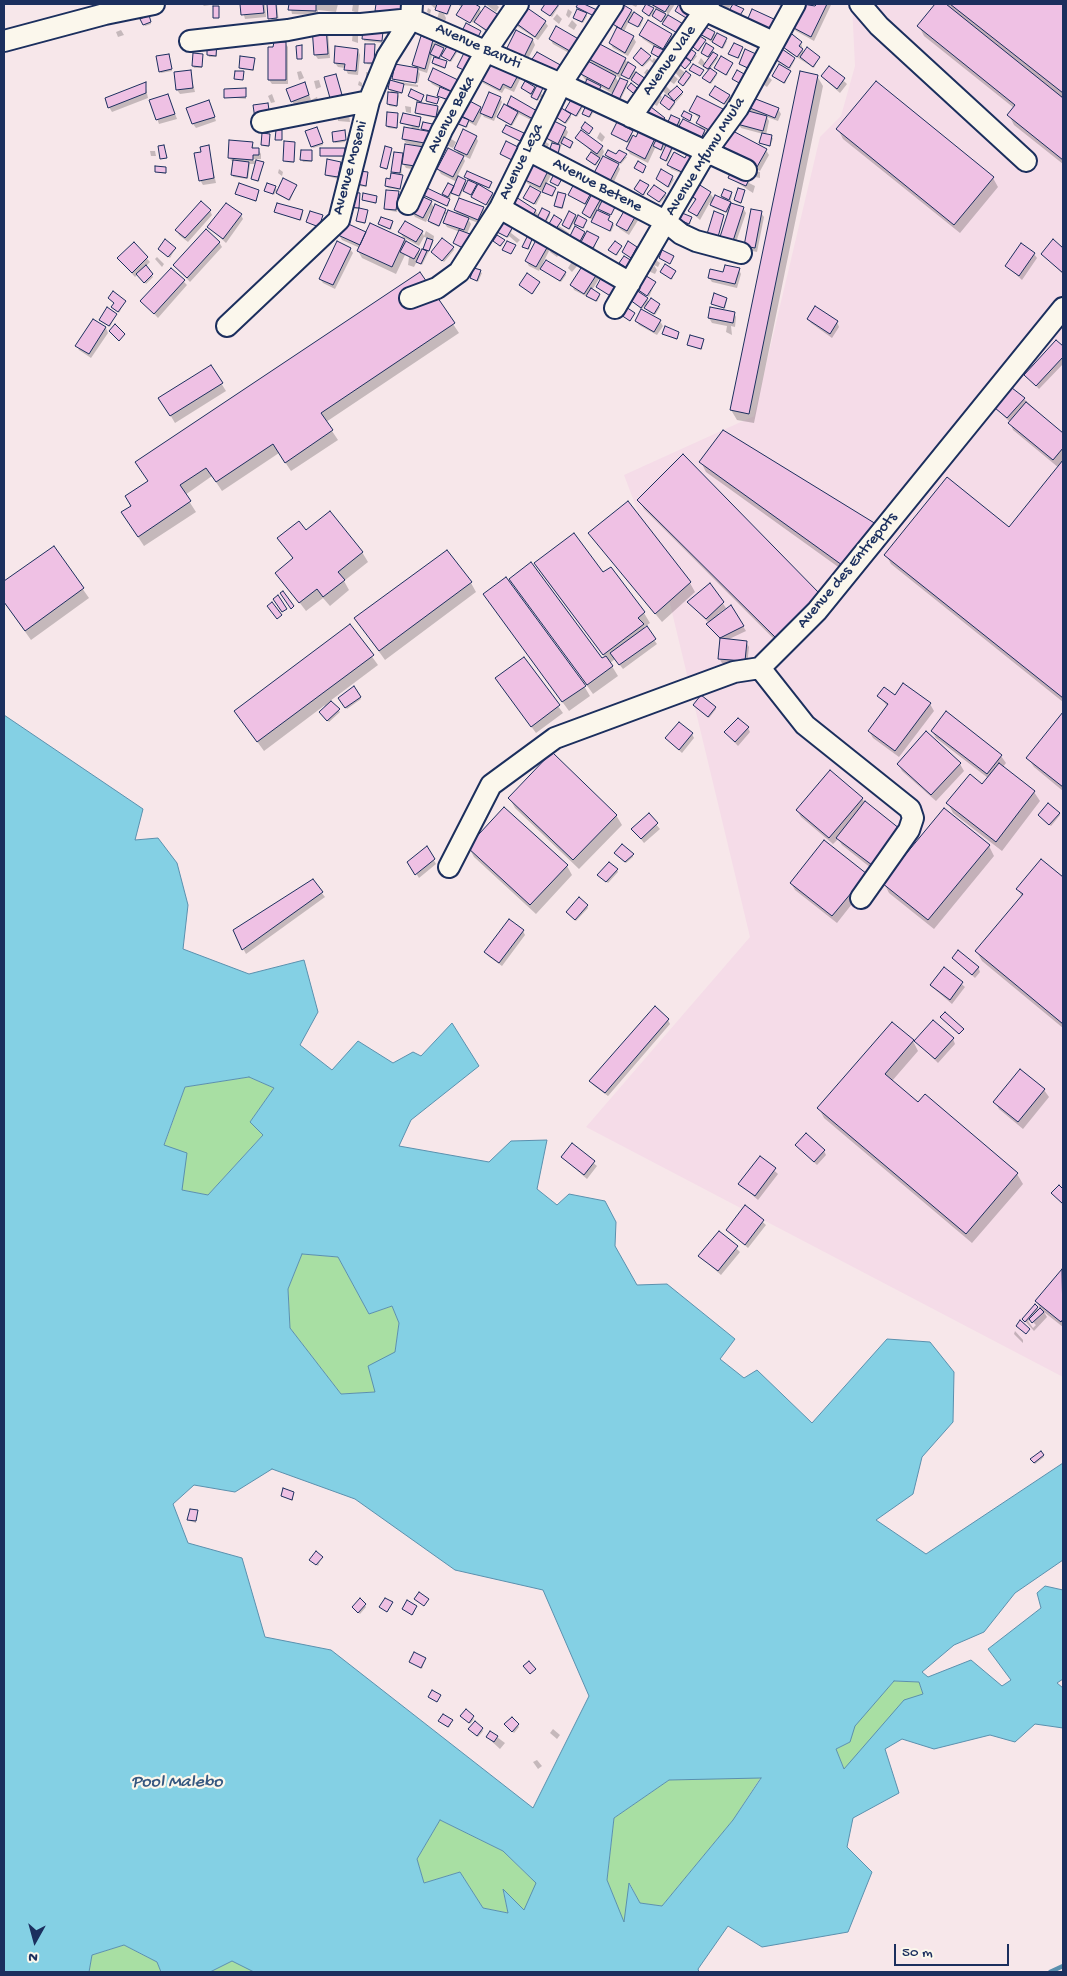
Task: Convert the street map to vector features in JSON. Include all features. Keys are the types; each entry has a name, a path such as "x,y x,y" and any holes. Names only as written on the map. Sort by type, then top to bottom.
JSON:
{"street":[{"path":"4,41 105,14 154,4"},
{"name":"Avenue Beka","path":"408,204 442,130 486,51 518,4"},
{"name":"Avenue Leza","path":"410,298 437,288 459,272 500,208 561,84 613,4"},
{"name":"Avenue Mfumu Mvula","path":"615,308 706,152 738,108 795,4"},
{"path":"860,4 879,26 1026,161"},
{"path":"702,6 773,42"},
{"name":"Avenue Vale","path":"631,118 702,6"},
{"name":"Avenue Baruti","path":"190,41 288,30 318,24 361,24 411,11 486,51 746,170"},
{"name":"Avenue Moseni","path":"227,326 338,220 369,101 411,11"},
{"path":"262,122 369,101"},
{"name":"Avenue Betene","path":"528,150 665,222 681,234 696,241 741,253"},
{"path":"500,208 630,283"},
{"name":"Avenue des Entrepots","path":"760,668 817,611 1063,308"},
{"path":"449,867 491,785 555,738 734,672 760,668 805,725 910,809 914,818 909,830 861,898"}],"shaded area":[{"path":"852,4 1063,4 1063,1377 586,1127 750,937 665,583 624,475 754,416 820,137 841,116 855,66"}],"green space":[{"path":"249,1077 274,1088 250,1122 263,1135 208,1195 182,1190 164,1146 185,1087"},
{"path":"302,1254 338,1257 369,1314 392,1306 399,1323 395,1352 376,1392 341,1394 290,1328 288,1289"},
{"path":"894,1681 919,1682 923,1694 844,1769 836,1749 850,1742 854,1726"},
{"path":"761,1777 733,1820 662,1906 640,1903 630,1884 624,1923 607,1880 614,1818 669,1780"},
{"path":"440,1820 503,1851 537,1884 524,1911 503,1890 508,1913 483,1908 460,1872 424,1883 417,1859"},
{"path":"124,1945 157,1962 161,1972 89,1972 92,1955"},
{"path":"232,1961 254,1972 210,1972"}],"water":[{"name":"Pool Malebo","path":"4,715 143,809 135,840 158,838 177,863 188,905 183,949 249,974 304,960 318,1012 300,1045 332,1070 358,1041 393,1063 413,1052 421,1056 452,1023 479,1066 411,1120 399,1146 489,1162 511,1141 547,1140 537,1189 557,1205 569,1194 605,1201 616,1222 615,1246 637,1285 667,1284 735,1339 720,1359 744,1378 757,1370 812,1423 887,1339 930,1342 954,1372 953,1422 922,1457 913,1494 876,1520 926,1554 1063,1463 1063,1560 1015,1593 984,1632 954,1645 922,1672 928,1677 971,1660 1002,1686 1011,1680 988,1649 1041,1608 1037,1593 1045,1586 1063,1590 1063,1679 1057,1683 1063,1688 1063,1728 1035,1724 1015,1742 990,1735 934,1749 902,1739 885,1749 899,1793 853,1818 847,1847 872,1872 848,1932 762,1947 728,1926 698,1969 699,1972 254,1972 232,1961 210,1972 161,1972 157,1962 124,1945 92,1955 89,1972 4,1972","holes":["249,1077 274,1088 250,1122 263,1135 208,1195 182,1190 187,1153 164,1145 185,1087","302,1254 338,1257 369,1314 392,1306 399,1323 395,1352 368,1366 375,1392 341,1394 290,1328 288,1289","272,1469 355,1499 455,1570 543,1590 589,1696 533,1808 331,1650 265,1637 242,1558 188,1543 173,1504 194,1485 235,1492","894,1681 919,1682 923,1694 904,1700 844,1769 836,1749 850,1742 855,1726","761,1778 733,1820 662,1906 640,1903 629,1883 624,1922 607,1880 614,1818 669,1780","440,1820 503,1851 536,1883 524,1910 503,1889 508,1913 483,1908 460,1872 424,1883 417,1859"]}],"building":[{"path":"240,4 263,4 264,13 241,15"},
{"path":"267,4 276,4 277,18 268,19"},
{"path":"289,4 316,4 316,11 288,10"},
{"path":"376,4 403,4 402,13 375,11"},
{"path":"437,4 451,4 447,14 435,10"},
{"path":"463,4 475,4 480,7 470,23 456,15"},
{"path":"545,4 559,4 550,16 541,10"},
{"path":"578,4 584,4 597,10 594,16 576,7"},
{"path":"622,4 632,10 621,29 611,23"},
{"path":"646,4 654,8 649,16 642,11"},
{"path":"651,4 670,4 665,12"},
{"path":"679,4 685,4 697,11 691,21 675,11"},
{"path":"733,4 744,9 737,20 727,14"},
{"path":"803,4 815,6 817,4 827,4 811,37 792,27"},
{"path":"935,4 946,4 1063,98 1063,160 1007,115 1015,105 917,26"},
{"path":"950,4 1063,4 1063,93"},
{"path":"523,5 546,21 535,37 513,21"},
{"path":"213,6 219,6 219,18 213,18"},
{"path":"485,6 500,16 489,32 474,22"},
{"path":"577,9 587,13 582,22 573,18"},
{"path":"656,9 666,14 661,22 652,16"},
{"path":"752,9 776,20 770,34 746,23"},
{"path":"634,12 643,18 638,27 628,22"},
{"path":"149,15 151,22 143,25 140,19"},
{"path":"668,15 685,25 679,34 662,24"},
{"path":"648,20 672,34 663,49 639,35"},
{"path":"466,23 481,31 477,39 462,31"},
{"path":"700,24 715,32 711,40 696,32"},
{"path":"326,26 328,54 314,55 312,27"},
{"path":"556,26 582,41 575,54 549,39"},
{"path":"617,27 634,36 625,53 609,43"},
{"path":"363,29 383,31 382,41 362,39"},
{"path":"516,30 533,39 521,63 504,54"},
{"path":"788,31 802,42 799,46 803,49 797,57 783,47 787,42 782,39"},
{"path":"717,33 727,38 722,48 712,42"},
{"path":"697,34 706,40 698,51 689,44"},
{"path":"421,36 433,40 425,69 412,65"},
{"path":"452,38 461,43 450,61 441,56"},
{"path":"207,42 217,43 216,56 207,55"},
{"path":"274,42 286,42 286,80 268,80 268,47 273,47"},
{"path":"596,42 626,58 618,74 587,58"},
{"path":"706,43 714,48 708,57 701,53"},
{"path":"734,43 743,47 738,58 728,54"},
{"path":"365,44 375,44 374,63 364,63"},
{"path":"435,44 444,48 439,58 430,54"},
{"path":"302,45 302,59 297,59 296,46"},
{"path":"335,46 358,49 356,71 344,70 345,64 334,63"},
{"path":"654,46 666,51 662,59 651,53"},
{"path":"467,47 476,51 466,71 457,67"},
{"path":"688,47 696,53 691,61 682,54"},
{"path":"807,47 820,57 813,67 800,57"},
{"path":"641,48 651,56 642,66 633,58"},
{"path":"745,49 756,54 750,69 739,64"},
{"path":"782,49 795,58 789,68 775,59"},
{"path":"537,52 564,67 557,77 530,62"},
{"path":"713,52 718,55 708,69 703,66"},
{"path":"193,53 203,54 202,67 192,66"},
{"path":"169,54 172,69 159,72 156,56"},
{"path":"681,54 691,62 685,69 675,60"},
{"path":"491,55 521,70 511,88 503,84 500,90 479,79"},
{"path":"240,56 255,58 253,70 239,68"},
{"path":"721,56 733,63 726,75 714,68"},
{"path":"434,57 447,61 445,68 432,63"},
{"path":"586,60 616,76 609,89 579,73"},
{"path":"628,62 636,67 629,79 621,75"},
{"path":"395,64 418,68 416,83 392,79"},
{"path":"693,64 704,70 700,76 689,70"},
{"path":"779,64 791,71 784,83 772,76"},
{"path":"829,66 845,78 837,89 821,76"},
{"path":"433,68 458,80 453,92 428,80"},
{"path":"710,68 717,73 710,83 702,78"},
{"path":"191,70 193,88 176,90 174,72"},
{"path":"737,70 746,75 741,84 732,79"},
{"path":"235,71 244,71 243,80 234,79"},
{"path":"686,71 691,75 683,86 678,82"},
{"path":"800,71 818,75 749,414 730,410"},
{"path":"636,72 650,82 645,90 631,80"},
{"path":"336,74 342,95 330,98 324,77"},
{"path":"620,78 628,81 618,102 610,98"},
{"path":"587,79 601,86 597,95 583,88"},
{"path":"390,80 404,84 402,93 388,89"},
{"path":"525,81 535,87 531,94 521,88"},
{"path":"876,81 994,177 954,225 836,129"},
{"path":"146,82 146,93 108,108 105,98"},
{"path":"305,82 309,95 291,102 286,89"},
{"path":"538,83 544,86 537,100 531,97"},
{"path":"631,83 642,92 638,97 627,88"},
{"path":"677,86 683,92 674,101 668,94"},
{"path":"715,86 730,95 724,104 709,95"},
{"path":"440,87 452,92 449,100 437,96"},
{"path":"246,88 246,97 224,98 224,89"},
{"path":"411,89 424,95 421,102 408,96"},
{"path":"388,92 398,93 397,106 387,104"},
{"path":"489,92 501,97 492,118 480,113"},
{"path":"575,93 586,99 576,116 565,110"},
{"path":"168,94 175,114 156,120 149,100"},
{"path":"427,95 439,98 437,104 426,101"},
{"path":"665,95 675,102 669,110 660,103"},
{"path":"511,96 537,111 533,119 507,105"},
{"path":"697,96 723,109 711,131 696,123 700,116 689,111"},
{"path":"748,96 779,108 775,118 745,106"},
{"path":"464,98 481,107 473,122 456,113"},
{"path":"209,100 215,117 192,124 186,108"},
{"path":"588,101 596,105 589,117 582,114"},
{"path":"417,102 438,106 436,117 415,113"},
{"path":"268,103 270,117 255,119 253,105"},
{"path":"504,104 518,112 511,125 497,117"},
{"path":"558,106 571,114 565,123 553,115"},
{"path":"651,107 665,118 659,125 646,115"},
{"path":"741,109 767,116 763,131 737,124"},
{"path":"684,111 692,115 690,121 681,116"},
{"path":"387,112 398,113 397,128 386,126"},
{"path":"403,113 421,117 419,127 400,123"},
{"path":"671,115 680,119 676,128 667,124"},
{"path":"459,116 469,120 466,127 456,123"},
{"path":"683,119 705,130 700,141 677,130"},
{"path":"552,120 566,127 558,144 544,137"},
{"path":"423,122 437,125 435,132 421,129"},
{"path":"585,122 593,128 589,134 581,128"},
{"path":"617,122 633,131 627,142 611,134"},
{"path":"642,124 658,132 645,159 626,149 633,135 636,137"},
{"path":"506,125 524,133 520,141 502,132"},
{"path":"317,127 323,143 311,147 305,131"},
{"path":"404,127 432,132 430,144 402,139"},
{"path":"463,129 477,136 467,155 454,149"},
{"path":"276,130 282,130 282,140 275,140"},
{"path":"345,130 346,140 333,142 332,132"},
{"path":"581,130 603,146 597,154 575,138"},
{"path":"731,130 767,149 757,167 721,148"},
{"path":"262,133 270,134 269,146 261,145"},
{"path":"762,133 772,135 770,146 759,143"},
{"path":"659,134 666,137 661,150 653,146"},
{"path":"670,136 676,139 666,161 660,158"},
{"path":"564,137 573,142 570,148 561,143"},
{"path":"229,140 253,142 252,148 259,148 259,155 253,155 253,160 228,158"},
{"path":"284,141 295,142 294,162 283,161"},
{"path":"506,141 518,147 512,160 500,154"},
{"path":"552,143 560,145 558,154 549,151"},
{"path":"405,144 424,147 421,167 402,164"},
{"path":"164,145 167,158 160,159 158,146"},
{"path":"209,145 214,178 199,181 194,153 201,152 200,147"},
{"path":"385,146 392,148 387,169 380,167"},
{"path":"320,148 345,148 345,156 320,156"},
{"path":"448,148 464,156 453,177 437,169"},
{"path":"690,148 698,152 686,174 667,165 674,152 685,158"},
{"path":"301,150 312,150 312,161 300,160"},
{"path":"608,150 616,154 619,150 627,154 620,163 605,155"},
{"path":"394,152 403,153 400,173 391,172"},
{"path":"591,152 600,158 595,165 586,159"},
{"path":"603,156 619,164 610,181 594,173"},
{"path":"327,159 341,162 338,177 325,175"},
{"path":"534,159 550,167 540,187 523,179"},
{"path":"233,160 249,162 247,178 231,175"},
{"path":"256,160 264,162 258,181 251,179"},
{"path":"638,161 646,166 643,173 634,168"},
{"path":"155,166 166,167 166,173 155,172"},
{"path":"733,167 751,175 746,186 728,178"},
{"path":"557,168 565,173 558,186 550,182"},
{"path":"661,169 673,176 668,187 656,179"},
{"path":"359,171 368,172 366,186 357,184"},
{"path":"467,171 492,182 489,188 464,177"},
{"path":"391,173 403,175 400,189 385,186 386,178 390,179"},
{"path":"458,176 466,180 459,196 451,193"},
{"path":"283,178 297,185 289,200 276,193"},
{"path":"468,180 477,184 471,195 463,191"},
{"path":"640,180 649,185 643,195 634,189"},
{"path":"695,182 711,192 697,216 688,211 696,199 688,194"},
{"path":"239,183 259,190 256,201 235,194"},
{"path":"267,183 276,186 273,194 264,191"},
{"path":"448,183 454,186 448,197 442,194"},
{"path":"546,183 556,188 552,196 542,192"},
{"path":"478,184 493,193 486,205 471,197"},
{"path":"574,184 591,193 585,204 568,195"},
{"path":"654,185 666,193 659,202 647,194"},
{"path":"530,186 541,192 534,204 523,198"},
{"path":"425,187 450,199 447,206 421,194"},
{"path":"738,188 745,190 741,203 734,200"},
{"path":"724,189 732,192 729,200 721,196"},
{"path":"386,190 399,191 396,210 384,209"},
{"path":"594,190 603,195 590,218 582,213"},
{"path":"348,192 360,193 359,208 347,207"},
{"path":"558,192 566,194 562,208 554,206"},
{"path":"363,193 377,196 376,203 362,200"},
{"path":"606,193 619,199 611,215 598,209"},
{"path":"419,195 432,201 423,218 411,212"},
{"path":"715,195 731,202 726,212 710,205"},
{"path":"516,197 536,210 530,220 510,207"},
{"path":"459,198 484,207 478,220 454,210"},
{"path":"201,201 211,210 185,238 175,230"},
{"path":"226,203 242,214 223,239 207,227"},
{"path":"277,203 303,210 300,220 274,212"},
{"path":"731,203 744,207 732,244 719,240"},
{"path":"435,204 446,209 439,226 428,221"},
{"path":"627,206 638,212 627,231 616,225"},
{"path":"359,208 368,210 365,223 356,221"},
{"path":"542,208 550,212 543,226 535,222"},
{"path":"751,209 762,211 755,248 744,246"},
{"path":"448,210 469,218 464,230 443,223"},
{"path":"597,210 610,216 608,220 613,223 610,231 591,222"},
{"path":"310,211 323,215 319,227 306,222"},
{"path":"569,211 576,215 569,229 562,225"},
{"path":"714,211 724,215 718,237 707,234"},
{"path":"682,213 692,217 689,224 680,220"},
{"path":"554,215 562,220 553,233 546,229"},
{"path":"578,215 587,220 583,228 574,224"},
{"path":"381,217 393,221 390,229 378,224"},
{"path":"498,217 514,225 507,237 491,229"},
{"path":"405,221 423,231 416,242 398,232"},
{"path":"344,222 366,232 360,245 338,235"},
{"path":"370,223 405,239 392,267 357,251"},
{"path":"575,226 585,232 579,243 569,238"},
{"path":"206,229 220,242 187,278 173,265"},
{"path":"459,230 470,234 463,248 453,243"},
{"path":"587,231 599,237 593,248 581,242"},
{"path":"497,235 505,240 500,246 493,241"},
{"path":"528,235 533,237 528,249 522,247"},
{"path":"427,238 433,240 429,251 423,249"},
{"path":"442,238 454,247 442,261 431,252"},
{"path":"165,239 176,248 168,257 158,249"},
{"path":"1053,239 1063,248 1063,273 1041,254"},
{"path":"536,240 548,246 536,267 525,261"},
{"path":"337,241 351,248 333,285 319,279"},
{"path":"406,241 420,249 414,259 400,252"},
{"path":"507,241 516,245 511,254 502,250"},
{"path":"615,241 622,246 616,255 608,250"},
{"path":"628,241 637,247 631,258 622,252"},
{"path":"134,242 148,257 132,273 117,258"},
{"path":"1021,243 1035,253 1019,276 1005,266"},
{"path":"422,249 427,251 421,264 416,262"},
{"path":"662,250 674,256 670,264 659,258"},
{"path":"624,256 632,261 628,269 619,263"},
{"path":"546,260 566,272 560,281 540,269"},
{"path":"665,264 676,271 671,279 660,272"},
{"path":"146,265 153,274 144,283 136,274"},
{"path":"583,265 597,274 584,294 570,285"},
{"path":"725,265 740,268 735,284 708,278 710,269 723,272"},
{"path":"171,268 185,280 154,314 140,301"},
{"path":"474,268 481,270 477,281 470,278"},
{"path":"420,272 455,323 321,413 333,430 285,463 273,444 216,482 206,468 180,485 191,501 138,537 121,512 131,506 125,496 148,481 135,462"},
{"path":"527,273 540,282 532,294 519,285"},
{"path":"643,274 656,282 647,296 634,287"},
{"path":"601,278 617,288 612,297 596,287"},
{"path":"591,288 600,294 596,301 586,296"},
{"path":"633,288 648,298 641,308 626,297"},
{"path":"113,291 126,301 118,312 111,307 114,303 108,298"},
{"path":"714,293 727,298 724,308 711,304"},
{"path":"651,298 660,304 654,314 644,308"},
{"path":"623,305 635,313 630,321 618,313"},
{"path":"815,306 838,321 830,334 807,319"},
{"path":"107,307 117,314 109,326 99,320"},
{"path":"710,307 735,312 733,323 708,318"},
{"path":"641,309 661,320 654,332 635,321"},
{"path":"93,319 106,327 89,354 75,346"},
{"path":"115,324 125,334 119,341 109,331"},
{"path":"665,326 679,332 677,339 662,334"},
{"path":"690,335 704,339 701,349 687,345"},
{"path":"1056,340 1063,346 1063,357 1036,386 1024,375"},
{"path":"211,365 223,383 170,416 158,398"},
{"path":"1012,388 1025,398 1007,418 995,408"},
{"path":"1026,402 1063,433 1063,448 1053,460 1008,423"},
{"path":"723,430 876,524 842,565 699,462"},
{"path":"683,454 821,595 779,641 637,500"},
{"path":"1063,460 1063,698 884,555 947,477 1009,527"},
{"path":"628,501 691,582 655,614 588,533"},
{"path":"330,511 363,552 338,572 345,580 323,597 317,589 299,603 275,573 293,558 277,538 299,521 306,530"},
{"path":"574,533 603,572 611,567 645,612 638,618 644,624 603,655 534,563"},
{"path":"54,546 84,588 25,631 4,602 4,581"},
{"path":"447,550 472,582 379,651 354,618"},
{"path":"531,562 602,658 606,656 613,666 587,685 509,579"},
{"path":"506,577 586,686 562,702 483,594"},
{"path":"710,583 724,602 706,619 687,602"},
{"path":"283,591 294,606 291,609 280,593"},
{"path":"278,595 287,609 282,612 273,599"},
{"path":"272,602 282,615 277,619 267,606"},
{"path":"731,605 744,626 720,638 706,624"},
{"path":"350,624 374,655 257,742 234,711"},
{"path":"647,626 656,639 619,665 610,653"},
{"path":"720,638 747,641 745,661 718,659"},
{"path":"524,657 560,705 531,727 495,678"},
{"path":"903,683 931,703 895,751 868,731 888,704 877,696 884,687 895,695"},
{"path":"354,686 361,697 345,708 338,698"},
{"path":"701,695 716,707 708,717 693,705"},
{"path":"331,701 340,709 327,721 319,712"},
{"path":"946,711 1002,755 987,774 931,731"},
{"path":"1063,712 1063,787 1026,758"},
{"path":"738,718 749,727 735,742 724,732"},
{"path":"679,722 693,733 679,750 665,738"},
{"path":"926,731 961,763 931,795 897,764"},
{"path":"552,752 617,815 573,860 508,798"},
{"path":"999,763 1035,791 996,842 946,803 970,774 982,784"},
{"path":"830,770 863,798 829,838 796,810"},
{"path":"865,801 900,829 872,865 836,838"},
{"path":"1048,803 1060,813 1049,825 1038,815"},
{"path":"504,807 568,865 530,905 467,847"},
{"path":"944,808 990,845 928,920 882,883"},
{"path":"649,813 658,823 641,839 631,829"},
{"path":"824,840 867,874 832,916 790,883"},
{"path":"622,844 634,854 625,862 614,853"},
{"path":"427,846 435,859 415,875 407,862"},
{"path":"1041,859 1063,877 1063,1024 975,951 1023,894 1016,889"},
{"path":"609,862 618,869 606,882 597,875"},
{"path":"313,879 323,892 242,950 233,930"},
{"path":"579,897 588,905 575,920 566,912"},
{"path":"509,919 524,930 499,963 484,952"},
{"path":"958,950 979,967 972,975 952,958"},
{"path":"944,967 963,982 950,1000 930,985"},
{"path":"655,1006 669,1019 605,1093 589,1081"},
{"path":"945,1012 964,1029 959,1034 940,1017"},
{"path":"933,1020 954,1038 935,1059 914,1041"},
{"path":"892,1022 914,1040 885,1074 918,1102 925,1094 1018,1173 966,1234 817,1108"},
{"path":"1020,1069 1045,1089 1018,1122 993,1102"},
{"path":"806,1133 825,1150 814,1162 795,1145"},
{"path":"572,1143 595,1161 584,1175 561,1157"},
{"path":"760,1156 776,1168 755,1196 738,1184"},
{"path":"1059,1185 1063,1189 1063,1204 1051,1193"},
{"path":"745,1205 764,1220 745,1245 726,1230"},
{"path":"719,1231 738,1246 718,1271 698,1256"},
{"path":"1062,1269 1063,1319 1061,1322 1035,1301"},
{"path":"1035,1304 1038,1307 1025,1322 1022,1319"},
{"path":"1040,1308 1044,1312 1032,1323 1029,1319"},
{"path":"1020,1320 1030,1329 1026,1334 1016,1326"},
{"path":"1041,1451 1044,1455 1034,1463 1030,1459"},
{"path":"283,1488 294,1492 292,1500 281,1496"},
{"path":"190,1509 198,1510 196,1521 187,1520"},
{"path":"316,1551 323,1557 316,1565 309,1560"},
{"path":"419,1592 429,1599 424,1606 414,1599"},
{"path":"360,1598 366,1604 358,1613 352,1607"},
{"path":"385,1598 393,1602 387,1612 379,1607"},
{"path":"407,1600 417,1606 412,1615 402,1609"},
{"path":"414,1652 426,1658 421,1668 409,1662"},
{"path":"529,1661 536,1669 530,1674 523,1666"},
{"path":"432,1690 441,1695 437,1702 428,1697"},
{"path":"466,1709 474,1716 469,1723 460,1716"},
{"path":"443,1714 453,1720 448,1727 438,1721"},
{"path":"512,1717 519,1724 512,1732 504,1724"},
{"path":"475,1721 483,1728 477,1736 468,1729"},
{"path":"490,1731 498,1736 494,1742 486,1737"}],"waterway":[{"path":"1050,1972 1063,1966"}]}
